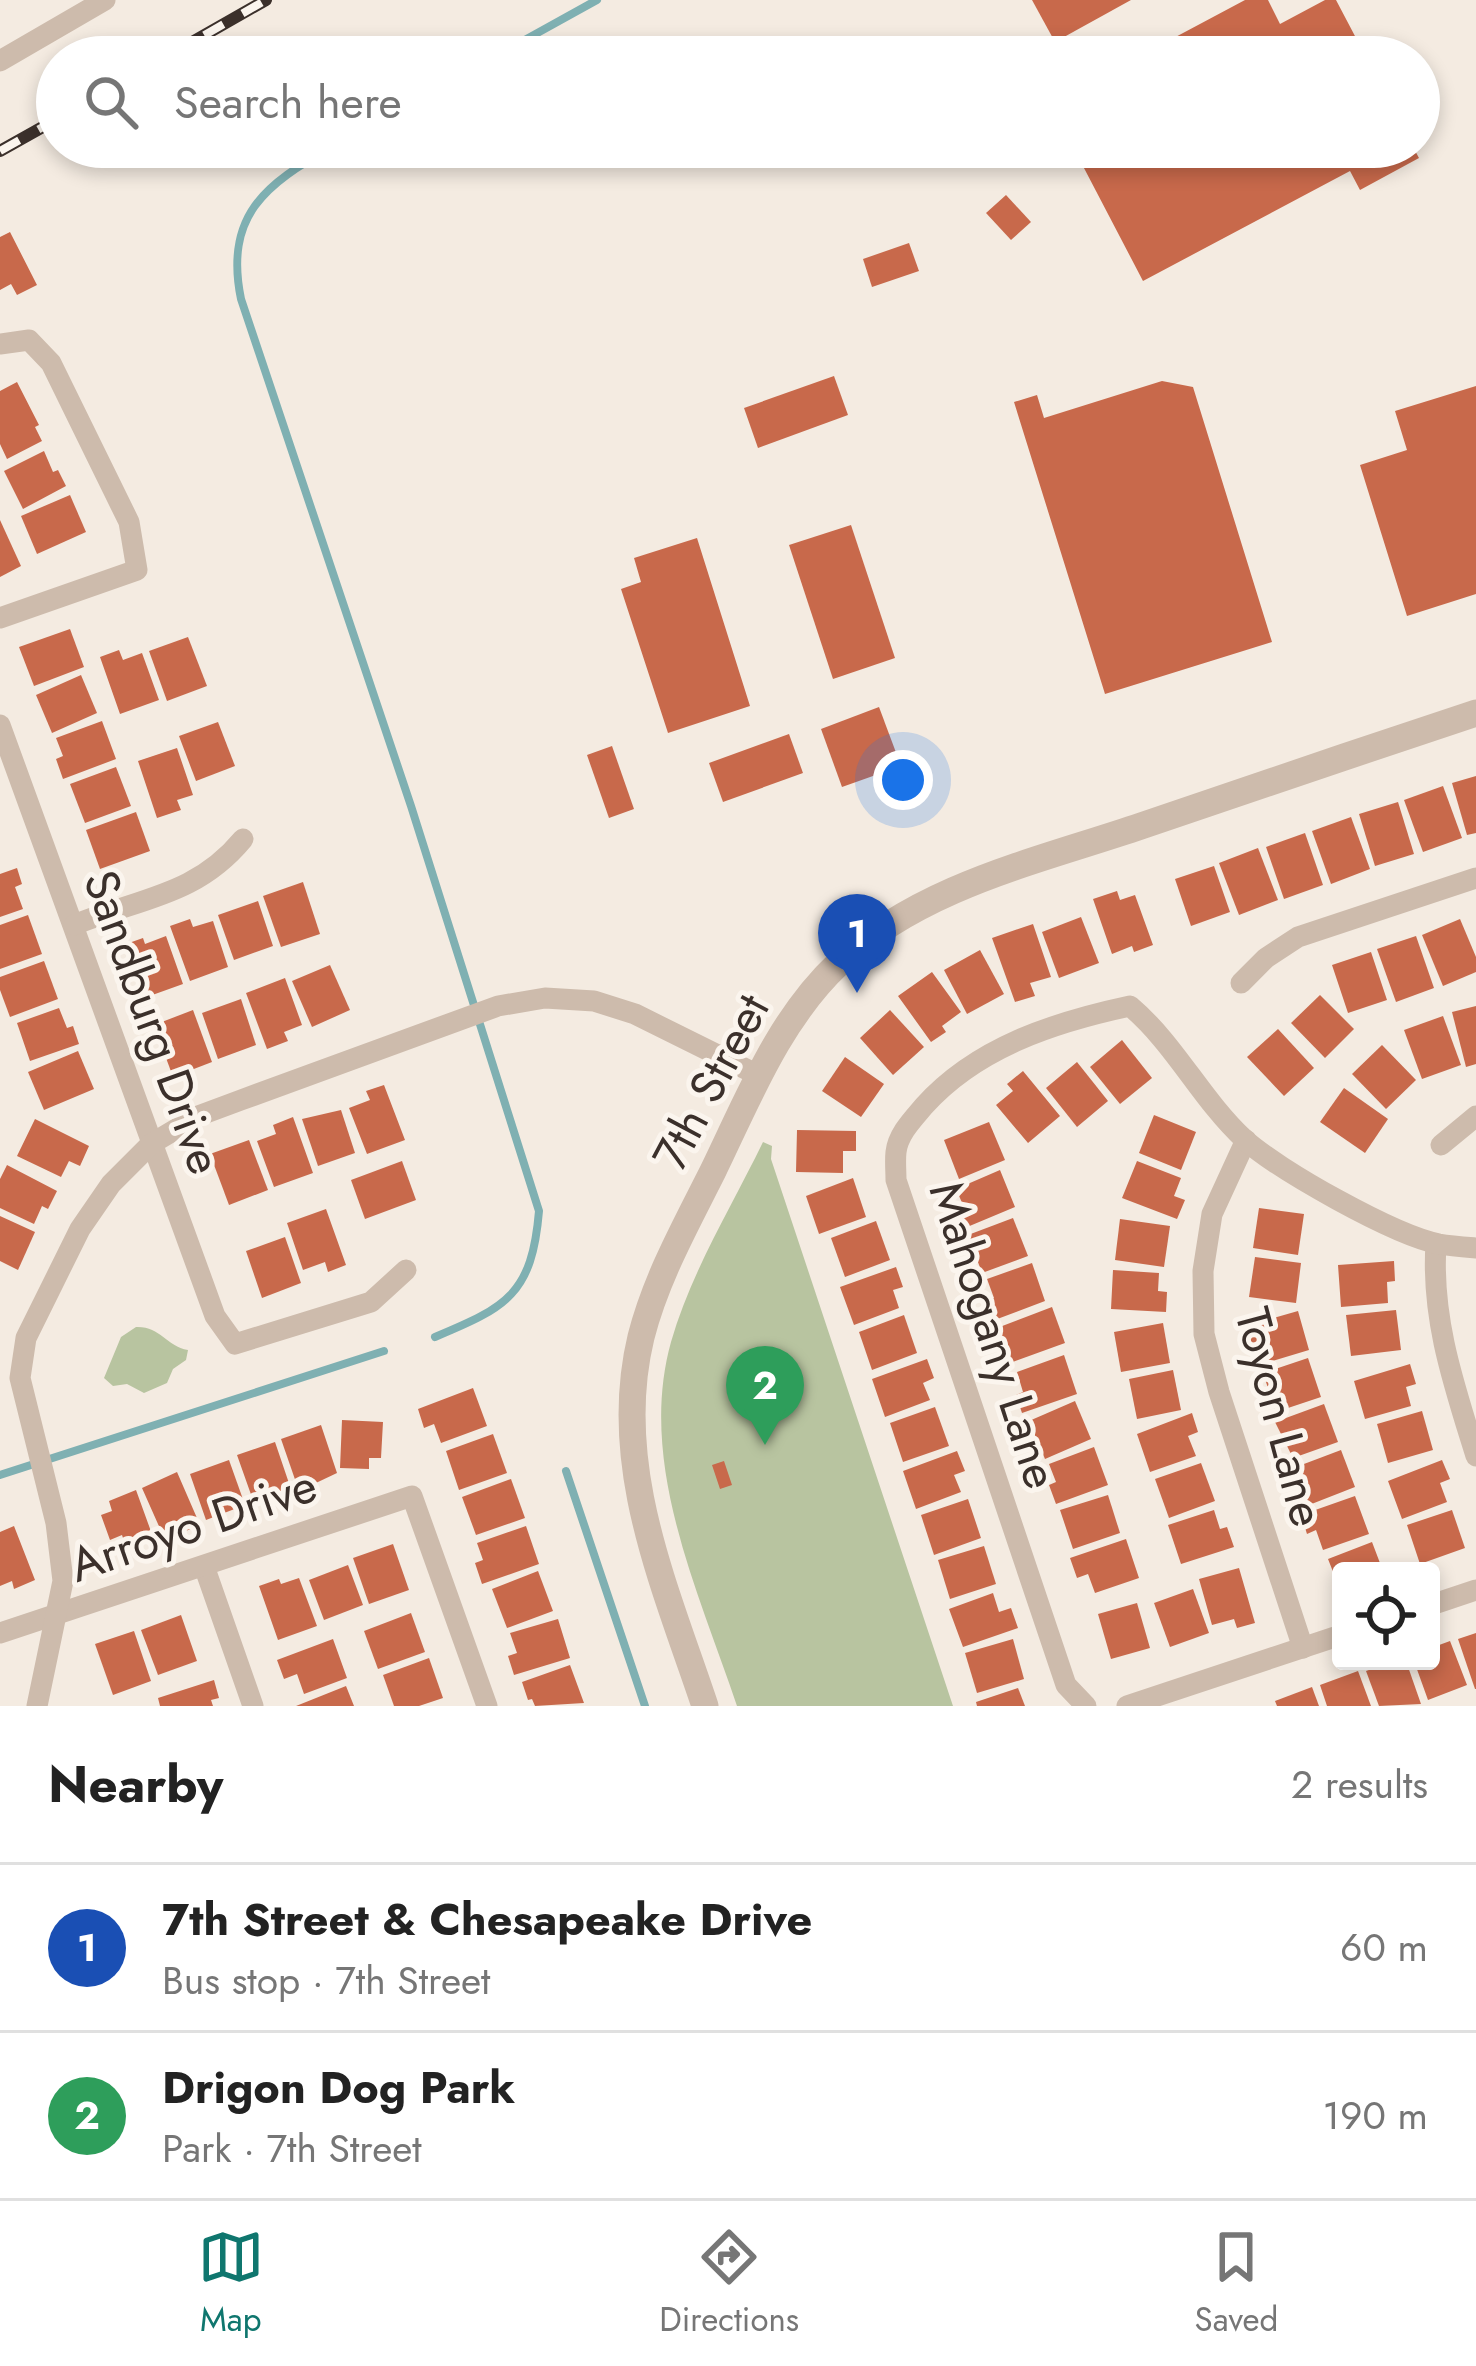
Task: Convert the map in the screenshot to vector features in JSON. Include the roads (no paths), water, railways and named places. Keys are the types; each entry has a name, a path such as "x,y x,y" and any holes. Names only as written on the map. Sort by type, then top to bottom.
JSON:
{"street":[{"path":"44,36 105,0"},
{"path":"0,62 36,41"},
{"path":"0,344 29,340 51,364 129,522 136,570 0,618"},
{"name":"7th Street","path":"704,1706 648,1538 633,1467 632,1394 641,1339 668,1262 796,1011 838,964 889,924 933,899 1018,866 1476,713"},
{"name":"Sandburg Drive","path":"0,725 215,1316 235,1344 371,1302 406,1270"},
{"path":"74,925 199,881 243,839"},
{"path":"1241,983 1266,958 1298,938 1476,878"},
{"path":"37,1706 63,1581 56,1523 20,1378 26,1338 80,1229 111,1184 152,1144 198,1116 498,1006 545,998 594,1001 635,1014 760,1076"},
{"name":"Mahogany Lane","path":"1087,1706 1066,1685 896,1180 896,1149 923,1107 972,1063 1010,1042 1130,1006 1159,1031 1246,1140"},
{"path":"1442,1145 1476,1116"},
{"path":"1246,1140 1344,1202 1436,1244 1476,1248"},
{"name":"Toyon Lane","path":"1246,1140 1212,1214 1203,1271 1204,1334 1303,1648"},
{"path":"1436,1244 1434,1302 1476,1456"},
{"path":"0,1340 26,1338"},
{"name":"Arroyo Drive","path":"0,1634 412,1496 487,1706"},
{"path":"204,1566 253,1706"},
{"path":"1440,1602 1476,1590"},
{"path":"1127,1706 1332,1638"}],"waterway":[{"path":"532,36 597,0"},
{"path":"298,168 269,189 245,224 237,270 241,299 411,806 539,1211 530,1261 511,1294 481,1316 435,1337"},
{"path":"0,1475 384,1351"},
{"path":"566,1471 645,1706"}],"railway":[{"path":"203,36 266,0"},
{"path":"0,151 36,131"}],"place":[{"name":"7th Street & Chesapeake Drive","path":"857,993"},
{"name":"Drigon Dog Park","path":"765,1445"}]}
